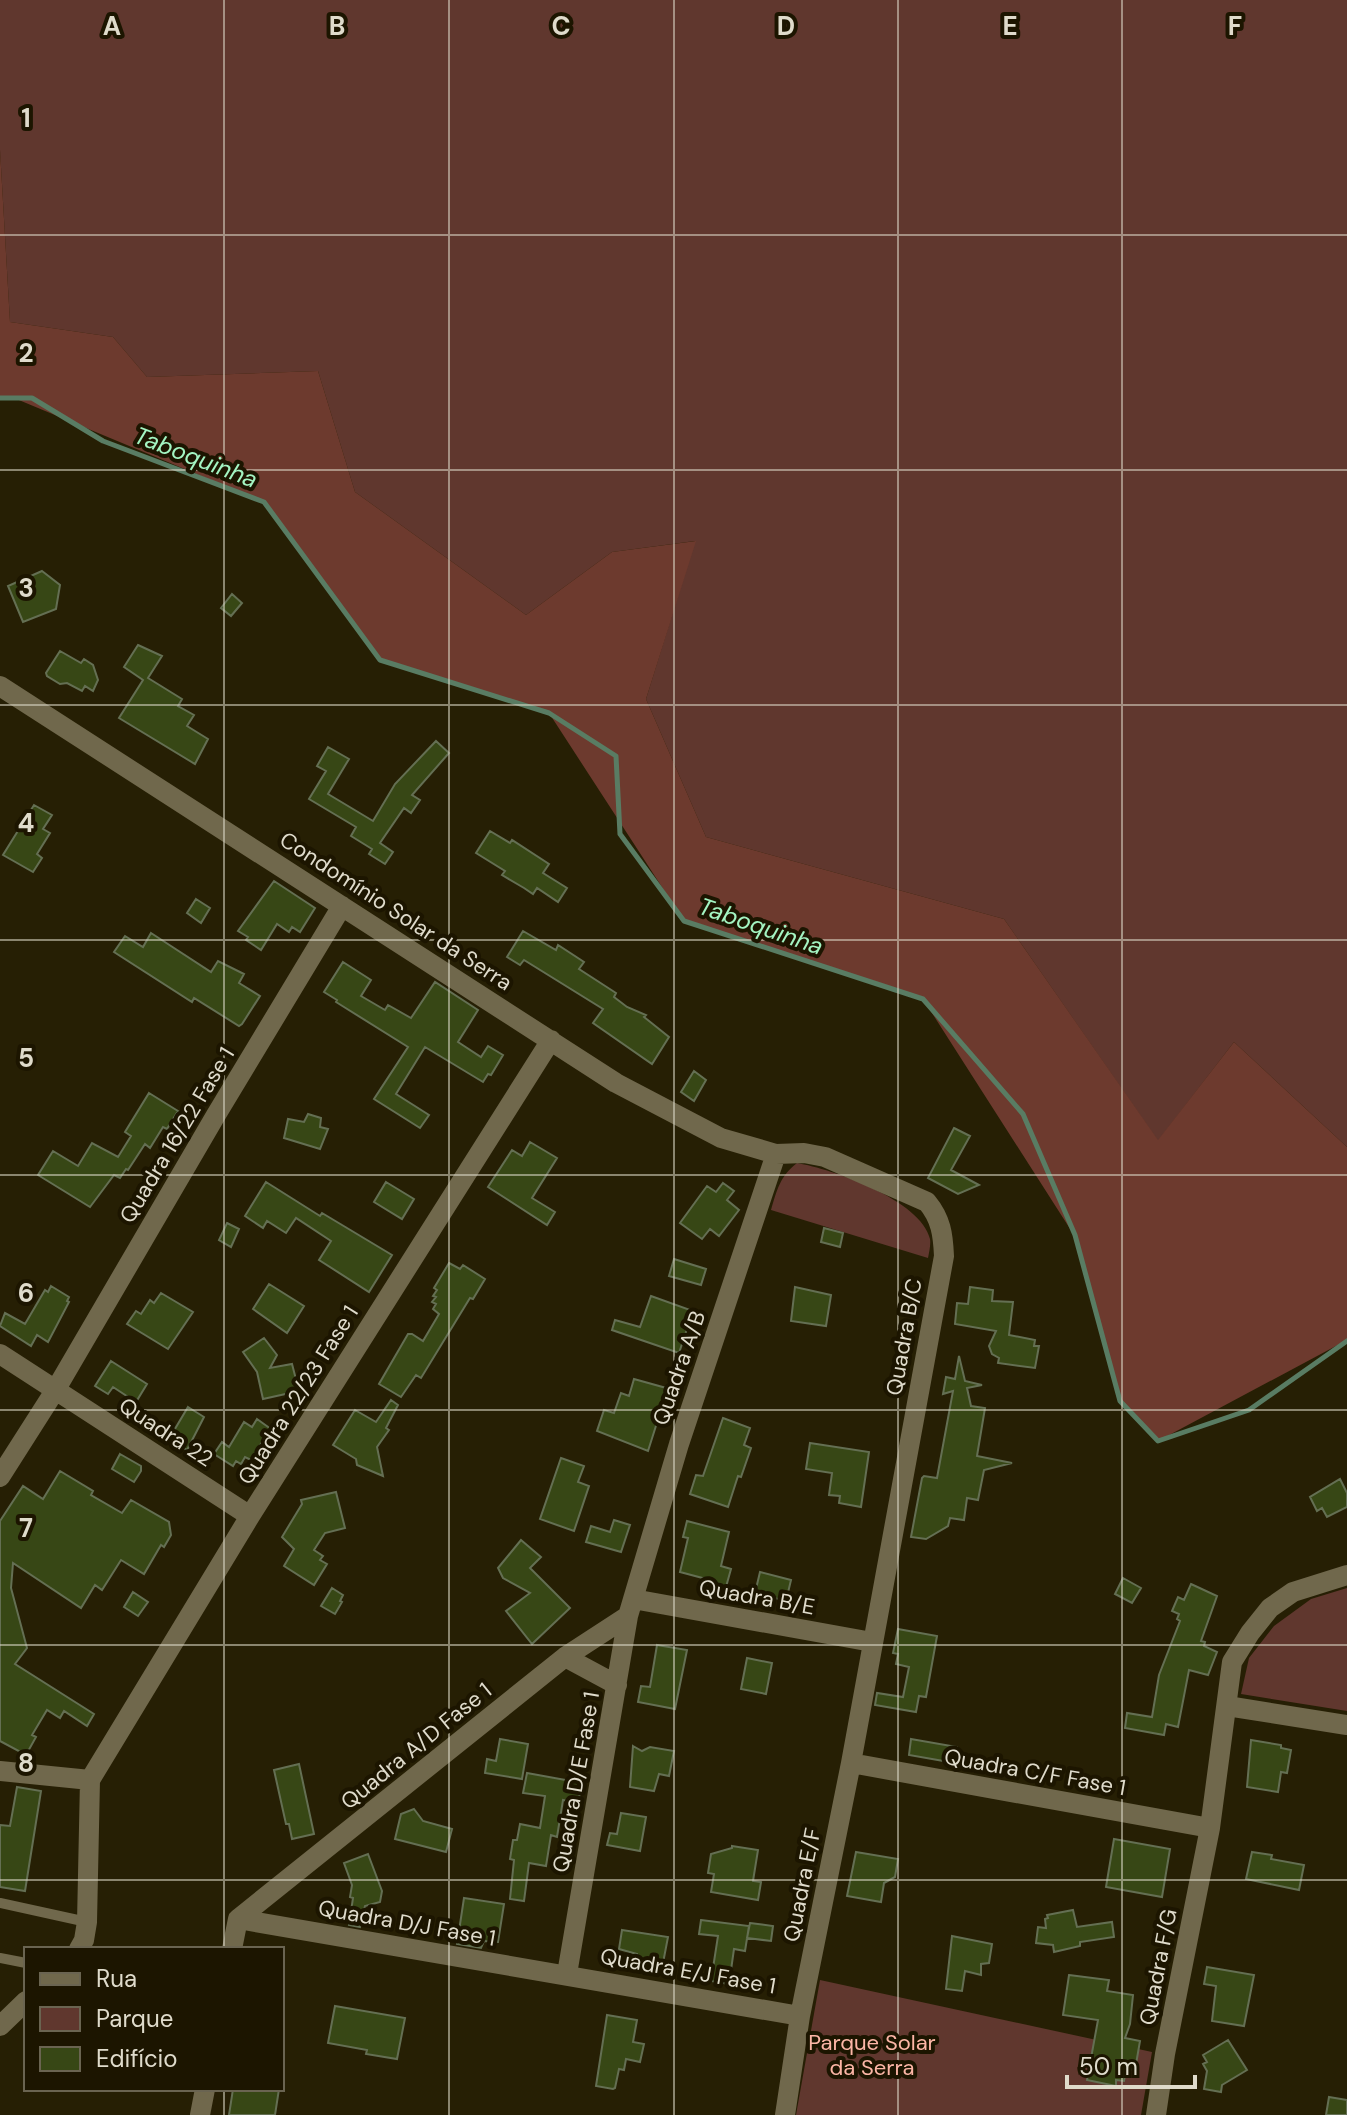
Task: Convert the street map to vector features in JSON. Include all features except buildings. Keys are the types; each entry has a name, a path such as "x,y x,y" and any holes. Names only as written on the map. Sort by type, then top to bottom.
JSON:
{"street":[{"name":"Condomínio Solar da Serra","path":"0,686 616,1083 721,1138 776,1154"},
{"name":"Quadra 16/22 Fase 1","path":"0,1477 56,1389 342,906"},
{"name":"Quadra 22/23 Fase 1","path":"90,1780 250,1516 551,1040"},
{"name":"Quadra B/C","path":"776,1154 804,1153 825,1157 875,1178 927,1202 937,1214 943,1229 944,1256 851,1763"},
{"name":"Quadra A/B","path":"630,1608 679,1444 776,1154"},
{"name":"Quadra 22","path":"0,1354 250,1516"},
{"name":"Quadra F/G","path":"1156,2115 1165,2054 1210,1828 1232,1662 1270,1608 1293,1592 1347,1575"},
{"name":"Quadra B/E","path":"630,1608 872,1642"},
{"name":"Quadra A/D Fase 1","path":"238,1919 630,1608"},
{"name":"Quadra D/E Fase 1","path":"567,1974 630,1608"},
{"path":"565,1657 617,1685"},
{"path":"1227,1706 1347,1725"},
{"name":"Quadra C/F Fase 1","path":"851,1763 1210,1828"},
{"name":"Quadra E/F","path":"785,2115 800,2016 851,1763"},
{"path":"0,1771 90,1780 87,1922 80,1947"},
{"path":"232,1947 238,1919"},
{"name":"Quadra D/J Fase 1","path":"238,1919 567,1974"},
{"name":"Quadra E/J Fase 1","path":"567,1974 800,2016"},
{"path":"0,2026 24,2003"},
{"path":"200,2115 205,2091"}],"lane":[{"path":"0,1903 87,1922"},
{"path":"0,1958 24,1963"}],"green space":[{"path":"0,0 1347,0 1347,1147 1234,1042 1158,1141 1004,919 706,837 646,699 695,541 612,552 526,615 355,492 318,371 147,377 113,337 10,322 0,150"},
{"path":"797,1163 852,1179 893,1199 923,1225 930,1239 928,1258 771,1210 783,1178"},
{"path":"1347,1588 1347,1711 1241,1694 1249,1658 1274,1626 1311,1599"},
{"name":"Parque Solar da Serra","path":"820,1980 1152,2052 1141,2115 796,2115"}],"shaded area":[{"path":"0,150 10,322 113,337 147,377 318,371 355,492 526,615 612,552 696,541 646,699 706,837 1004,919 1158,1140 1234,1042 1347,1147 1347,1340 1158,1441 1120,1401 1074,1235 923,999 684,921 549,713 380,660 264,502 14,398 0,398"}],"waterway":[{"name":"Taboquinha","path":"0,398 32,398 103,441 264,502 380,660 549,713 616,756 620,834 684,921 923,999 1023,1114 1075,1235 1120,1401 1158,1441 1249,1410 1347,1341"}]}
